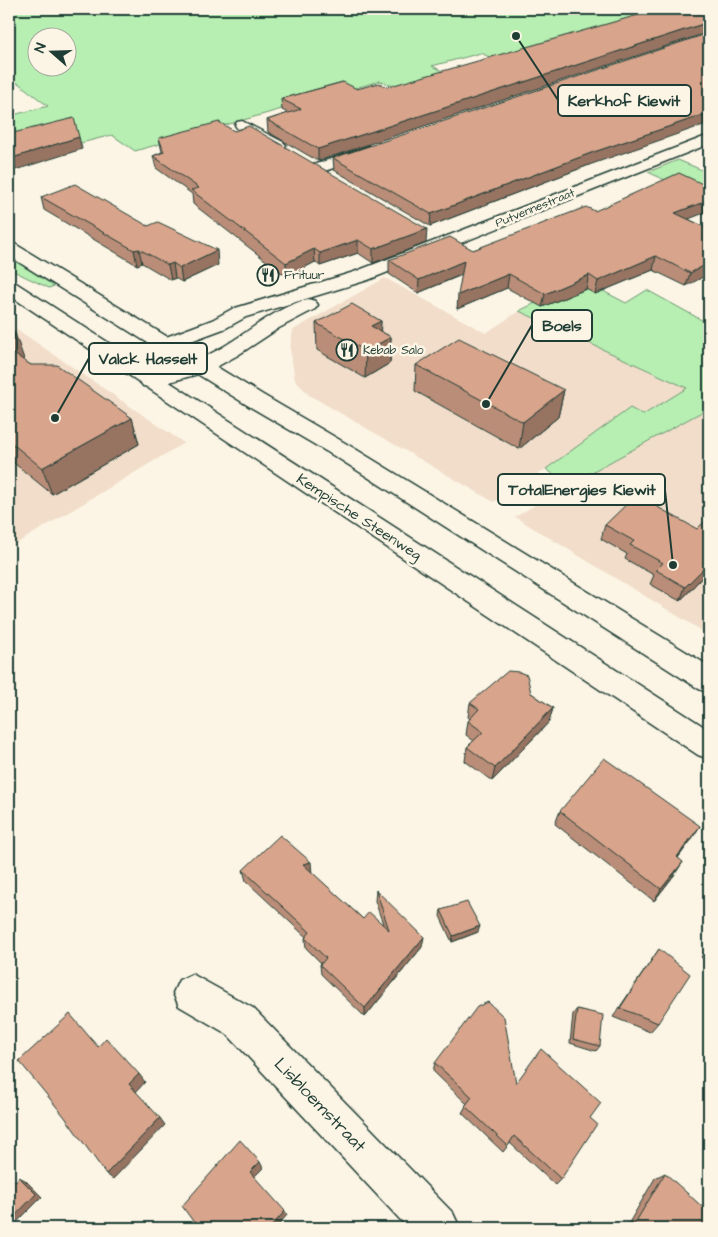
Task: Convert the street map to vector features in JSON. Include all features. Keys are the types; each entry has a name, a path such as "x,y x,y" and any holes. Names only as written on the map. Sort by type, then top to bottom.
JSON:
{"main road":[{"path":"242,125 288,151"},
{"name":"Putvennestraat","path":"142,374 165,344 253,308 361,276 709,139"},
{"path":"332,178 309,164 379,148"},
{"path":"428,234 445,244"},
{"path":"9,248 349,455 709,681"},
{"name":"Putvennestraat","path":"142,374 202,367 231,351 272,324 361,276"},
{"name":"Kempische Steenweg","path":"9,288 709,746"},
{"name":"Lisbloemstraat","path":"192,993 240,1021 438,1228"}],"shaded area":[{"path":"385,278 486,333 519,311 687,388 642,415 630,408 546,469 494,502 309,395 295,380 290,349 293,330"},
{"path":"9,324 184,443 9,548"},
{"path":"709,408 709,635 515,517 568,485"}],"green space":[{"path":"9,9 682,9 500,62 481,53 432,66 453,76 408,91 380,81 135,151 112,135 19,159 9,151 9,116 48,106 18,83 9,85"},
{"path":"678,160 709,173 709,201 648,172"},
{"path":"9,256 54,286 49,288 9,269"},
{"path":"582,280 626,303 647,290 709,324 709,408 568,485 546,469 630,408 643,415 687,388 519,311"}],"building":[{"path":"659,9 692,9 709,14 709,22 318,149 267,120 301,109 281,99 343,82 357,89 379,83 387,87"},
{"path":"709,33 709,113 591,153 431,214 333,158"},
{"path":"74,118 79,137 9,159 9,134"},
{"path":"219,122 234,131 249,126 427,229 373,249 358,240 320,253 314,249 286,263 191,190 199,188 153,156 164,152 159,138"},
{"path":"679,173 709,187 709,200 675,213 709,229 709,248 705,250 709,252 709,263 690,273 656,256 598,281 589,275 545,294 509,274 458,295 464,261 419,280 389,260 450,237 473,250 586,207 595,211"},
{"path":"75,184 148,226 158,222 217,250 180,268 173,263 168,265 139,249 134,250 41,197"},
{"path":"352,304 381,321 371,326 391,337 366,351 316,323"},
{"path":"9,329 15,333 9,348"},
{"path":"459,338 564,390 523,422 416,365"},
{"path":"9,351 31,365 57,365 132,418 42,468 9,441"},
{"path":"636,495 697,529 707,519 709,521 709,563 685,587 656,570 663,563 630,545 634,541 605,525"},
{"path":"508,671 527,675 531,693 553,708 495,768 467,747 483,732 468,721 479,709 470,703"},
{"path":"604,758 700,826 677,857 683,862 661,889 560,811"},
{"path":"280,835 311,862 303,864 363,919 369,912 389,930 376,890 424,937 365,1008 320,965 326,958 305,938 310,932 243,870"},
{"path":"467,902 480,926 453,936 441,910"},
{"path":"659,949 690,974 658,1023 620,1008"},
{"path":"488,1002 504,1017 516,1083 541,1049 601,1103 590,1118 597,1124 561,1179 514,1136 508,1146 465,1106 472,1097 435,1063 477,1007"},
{"path":"577,1009 603,1015 600,1046 573,1039"},
{"path":"70,1014 98,1047 106,1038 139,1074 129,1084 160,1118 106,1174 64,1116 19,1061"},
{"path":"240,1140 260,1162 250,1172 285,1211 270,1228 198,1228 182,1206"},
{"path":"665,1173 709,1213 709,1228 632,1228"},
{"path":"19,1177 36,1194 9,1222 9,1186"}],"place":[{"name":"Kerkhof Kiewit","path":"516,36"},
{"name":"Frituur","path":"268,275"},
{"name":"Kebab Salo","path":"347,350"},
{"name":"Boels","path":"486,404"},
{"name":"Valck Hasselt","path":"55,418"},
{"name":"TotalEnergies Kiewit","path":"673,565"}]}
